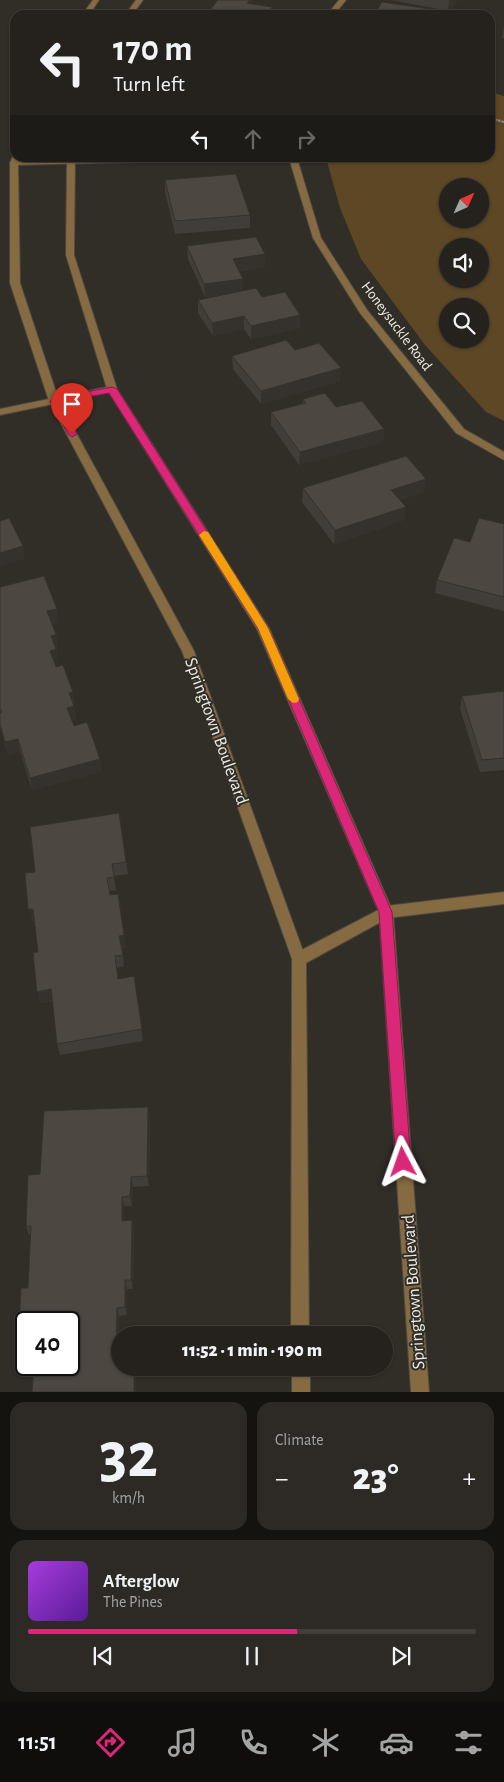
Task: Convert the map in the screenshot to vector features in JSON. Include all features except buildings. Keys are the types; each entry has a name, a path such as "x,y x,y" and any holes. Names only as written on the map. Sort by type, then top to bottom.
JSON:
{"street":[{"path":"132,10 140,0"},
{"path":"334,10 343,0"},
{"name":"Springtown Boulevard","path":"15,162 15,283 54,401 188,652 299,959 300,1326"},
{"name":"Springtown Boulevard","path":"71,162 70,254 112,389 263,628 386,912 420,1392"},
{"name":"Honeysuckle Road","path":"294,162 317,238 363,311 460,431 504,457"},
{"path":"0,412 112,389"},
{"path":"299,959 386,912 504,898"},
{"path":"301,1376 301,1392"}],"shaded area":[{"path":"495,93 504,96 504,421 486,412 425,345 361,259 340,208 327,162 495,162"}],"slow traffic":[{"path":"204,535 263,628 293,699"}],"route":[{"path":"72,434 54,401 112,389 263,628 386,912 403,1162"}]}
